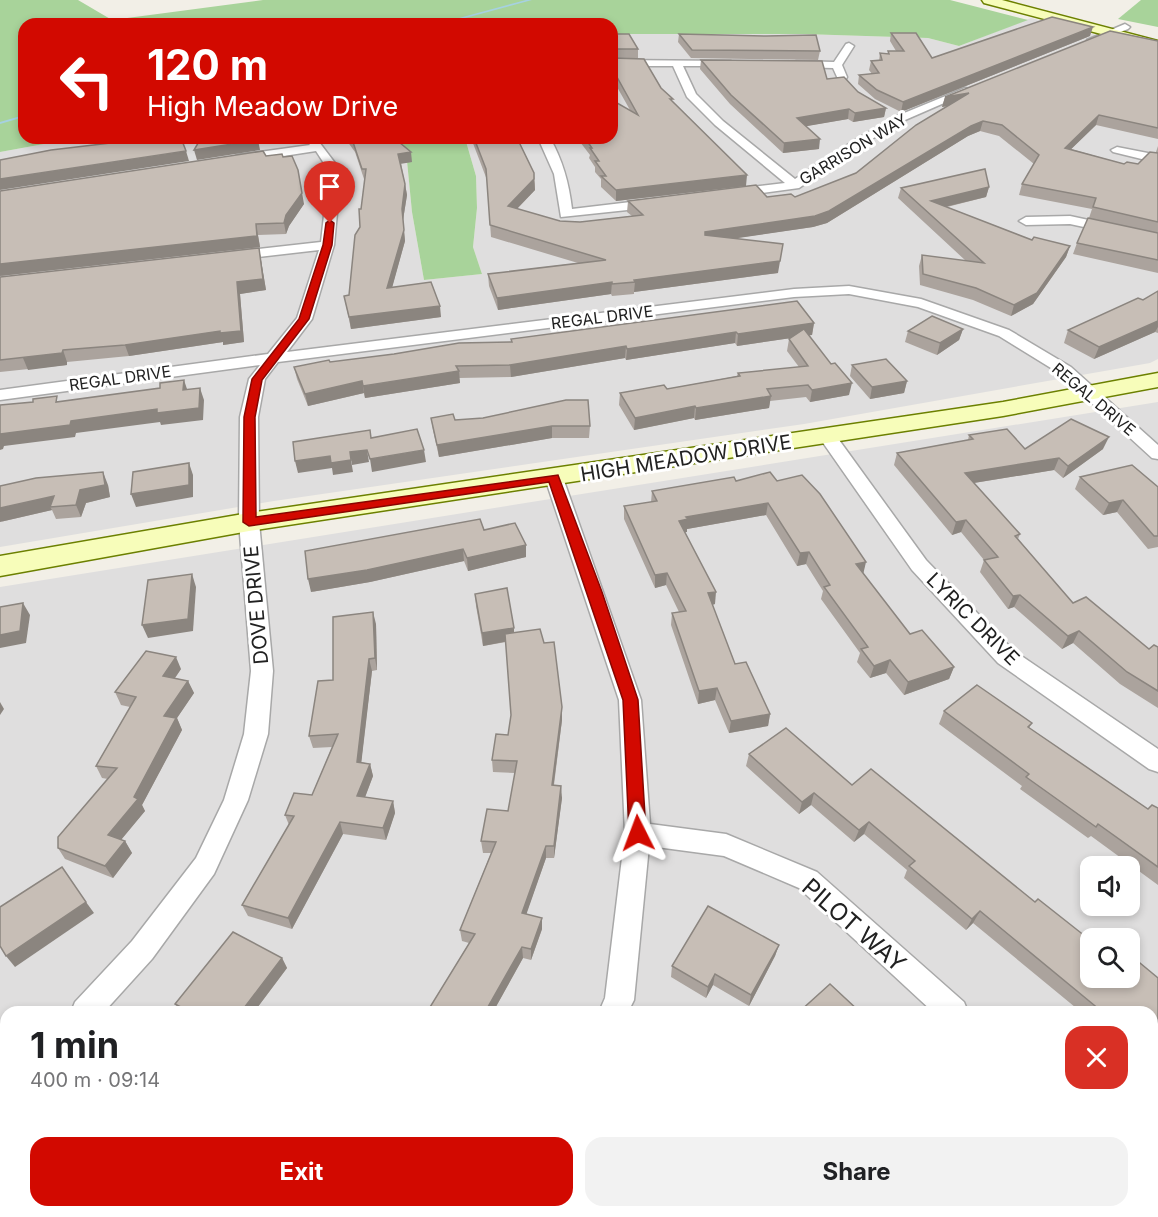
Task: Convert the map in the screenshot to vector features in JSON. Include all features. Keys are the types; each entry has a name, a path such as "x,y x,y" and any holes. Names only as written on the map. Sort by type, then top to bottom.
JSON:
{"street":[{"path":"988,0 1016,2 1158,36"},
{"path":"1016,2 1111,33 1158,45"},
{"path":"1082,44 1125,27"},
{"path":"837,65 849,46"},
{"path":"618,63 734,63"},
{"path":"677,63 691,95 719,123 795,185"},
{"path":"780,64 837,65"},
{"path":"837,65 846,84"},
{"name":"GARRISON WAY","path":"716,195 795,185 859,142 901,118 975,88"},
{"path":"882,111 901,118"},
{"path":"229,160 305,144"},
{"name":"DOVE DRIVE","path":"91,1006 142,950 205,866 236,800 256,734 262,671 249,522 249,417 257,379 304,319 327,245 335,171 316,144"},
{"path":"548,144 558,160 566,214 670,201"},
{"path":"1117,150 1158,159"},
{"path":"1026,221 1070,220 1158,239"},
{"path":"222,257 327,245"},
{"name":"REGAL DRIVE","path":"0,395 122,377 783,294 849,290 921,303 1004,333 1065,370 1158,454"},
{"name":"HIGH MEADOW DRIVE","path":"0,566 249,522 828,437 1158,380"},
{"name":"LYRIC DRIVE","path":"828,437 919,565 1006,657 1158,762"},
{"path":"554,478 595,592 630,700 638,833 619,1000 616,1006"},
{"name":"PILOT WAY","path":"638,833 726,845 808,880 947,1006"}],"shaded area":[{"path":"1031,18 1158,51 1158,359 1150,363 804,424 274,501 0,547 0,152 44,144 398,144 407,161 412,212 424,280 482,274 473,247 477,208 476,176 467,144 618,144 618,34 803,34 928,38 959,46"},
{"path":"1158,402 1158,1006 0,1006 0,587"}],"green space":[{"path":"0,0 78,0 109,18 18,18 18,144 44,144 0,152"},
{"path":"263,0 950,0 1028,20 959,46 928,38 803,34 618,34 618,18 127,18"},
{"path":"1141,0 1158,0 1158,27 1118,19"},
{"path":"398,144 467,144 476,176 477,208 473,247 482,274 424,280 412,212 407,161"}],"building":[{"path":"1052,17 1093,27 903,102 877,90 859,75 879,73 871,61 882,60 880,53 904,51 891,33 916,33 932,58"},
{"path":"1110,31 1158,41 1158,128 1099,115 1065,148 1124,164 1127,162 1138,164 1150,152 1158,153 1158,222 1093,207 1096,198 1022,184 1039,155 1002,125 983,121 829,211 815,216 705,232 705,235 783,244 780,261 634,280 635,282 612,284 612,282 497,298 488,274 606,260 490,225 486,169 476,144 520,144 534,173 534,179 508,206 560,221 580,222 643,215 628,201 756,185 767,197 791,194 795,197 856,173 916,125 969,93 945,97"},
{"path":"618,34 629,34 638,49 618,49"},
{"path":"679,34 816,35 820,51 692,50"},
{"path":"618,58 644,59 661,88 673,99 670,99 747,175 616,190 601,176 606,176 595,161 599,161 589,144 618,144 618,103 638,115 618,79"},
{"path":"701,60 822,61 827,79 844,77 858,92 886,108 855,113 849,109 797,118 820,139 784,143 731,95"},
{"path":"102,144 183,144 186,151 0,179 0,160 51,150"},
{"path":"198,144 232,144 194,150"},
{"path":"354,144 401,144 411,152 398,154 405,184 402,209 404,230 387,288 431,282 440,306 349,317 344,296 349,295 355,235 360,227 359,209 361,209 366,169 362,169"},
{"path":"263,151 266,156 282,154 283,157 292,156 298,170 302,193 286,215 284,223 256,224 257,236 0,264 0,191"},
{"path":"985,169 989,187 931,201 1032,240 1034,237 1070,246 1037,293 1014,305 976,288 923,274 922,255 984,263 901,188"},
{"path":"1088,218 1158,233 1158,260 1077,243"},
{"path":"259,248 263,279 237,282 241,331 220,333 220,331 0,360 0,277"},
{"path":"1158,291 1158,321 1099,347 1068,330 1138,298 1143,300"},
{"path":"797,301 814,323 738,334 736,332 627,349 626,346 510,365 456,366 459,371 363,386 362,381 305,394 294,367 329,360 330,362 394,354 459,343 512,342 511,339"},
{"path":"932,316 963,329 940,343 908,331"},
{"path":"804,329 831,364 835,363 852,383 812,390 808,385 767,389 771,396 696,408 695,406 635,418 620,393 664,385 667,389 740,376 738,373 808,366 789,339"},
{"path":"886,359 907,381 872,387 852,365"},
{"path":"184,380 183,390 200,388 199,408 157,413 157,409 71,421 70,425 0,434 0,405 33,402 33,399 57,396 56,402 160,388 160,383"},
{"path":"566,400 588,400 590,426 552,426 437,445 431,418 453,414 455,420 483,418"},
{"path":"1071,419 1109,437 1068,466 1059,458 965,473 1020,534 1015,536 1073,603 1086,597 1149,649 1154,645 1158,647 1158,691 1127,672 1079,631 1068,636 1020,595 1013,596 984,560 998,557 966,520 956,522 897,453 973,439 969,435 1007,429 1025,449"},
{"path":"417,429 424,450 370,459 367,450 350,452 351,460 331,463 330,456 295,461 293,442 370,430 371,438"},
{"path":"189,463 189,485 131,494 133,472"},
{"path":"1132,465 1158,487 1158,536 1154,536 1123,500 1109,503 1080,477"},
{"path":"103,472 105,485 80,490 76,505 50,507 54,496 0,508 0,486 36,478"},
{"path":"770,472 777,481 802,475 820,494 866,562 856,564 910,634 922,630 954,667 908,682 890,660 874,666 861,649 868,647 824,587 830,585 809,552 800,553 768,503 686,517 688,519 679,521 716,592 708,593 735,664 746,662 770,714 731,721 717,688 699,691 672,613 686,611 667,573 655,575 624,506 657,501 652,491 734,477 736,481"},
{"path":"480,519 484,530 515,523 526,545 467,558 463,549 367,570 308,579 305,551"},
{"path":"192,574 188,619 142,625 148,580"},
{"path":"507,588 514,628 482,633 475,594"},
{"path":"23,603 20,631 0,635 0,607"},
{"path":"373,612 375,658 369,659 357,762 370,764 357,796 393,801 383,828 340,822 288,918 242,905 294,816 285,815 294,793 312,795 338,734 309,736 318,681 333,680 333,617"},
{"path":"540,629 544,643 554,642 562,707 552,785 561,786 554,846 546,846 522,913 542,918 531,949 522,947 488,1006 431,1006 475,934 460,930 496,842 481,841 487,809 508,811 517,761 492,760 496,734 508,735 511,715 505,634"},
{"path":"146,651 176,657 163,676 188,681 164,716 176,718 134,797 138,799 108,835 125,841 105,866 58,848 58,837 117,768 96,766 136,697 115,692"},
{"path":"977,685 1032,723 1028,727 1148,809 1152,805 1158,808 1158,867 1098,824 1096,827 1026,777 1029,774 944,711"},
{"path":"786,728 852,785 871,769 1035,902 1038,899 1080,932 1080,988 1140,988 1140,963 1158,978 1158,1006 1095,1006 980,911 972,919 909,866 915,861 869,822 859,830 814,793 802,802 749,754"},
{"path":"62,867 86,902 6,956 0,946 0,907"},
{"path":"708,906 779,945 751,995 715,974 708,987 672,966"},
{"path":"233,932 282,958 246,1006 179,1006 175,1004"},
{"path":"830,984 854,1006 806,1006"}],"waterway":[{"path":"462,18 530,0"},
{"path":"0,123 18,118"}],"route":[{"path":"330,223 327,245 304,319 257,379 249,417 249,522 554,478 595,592 630,700 638,833"}]}
